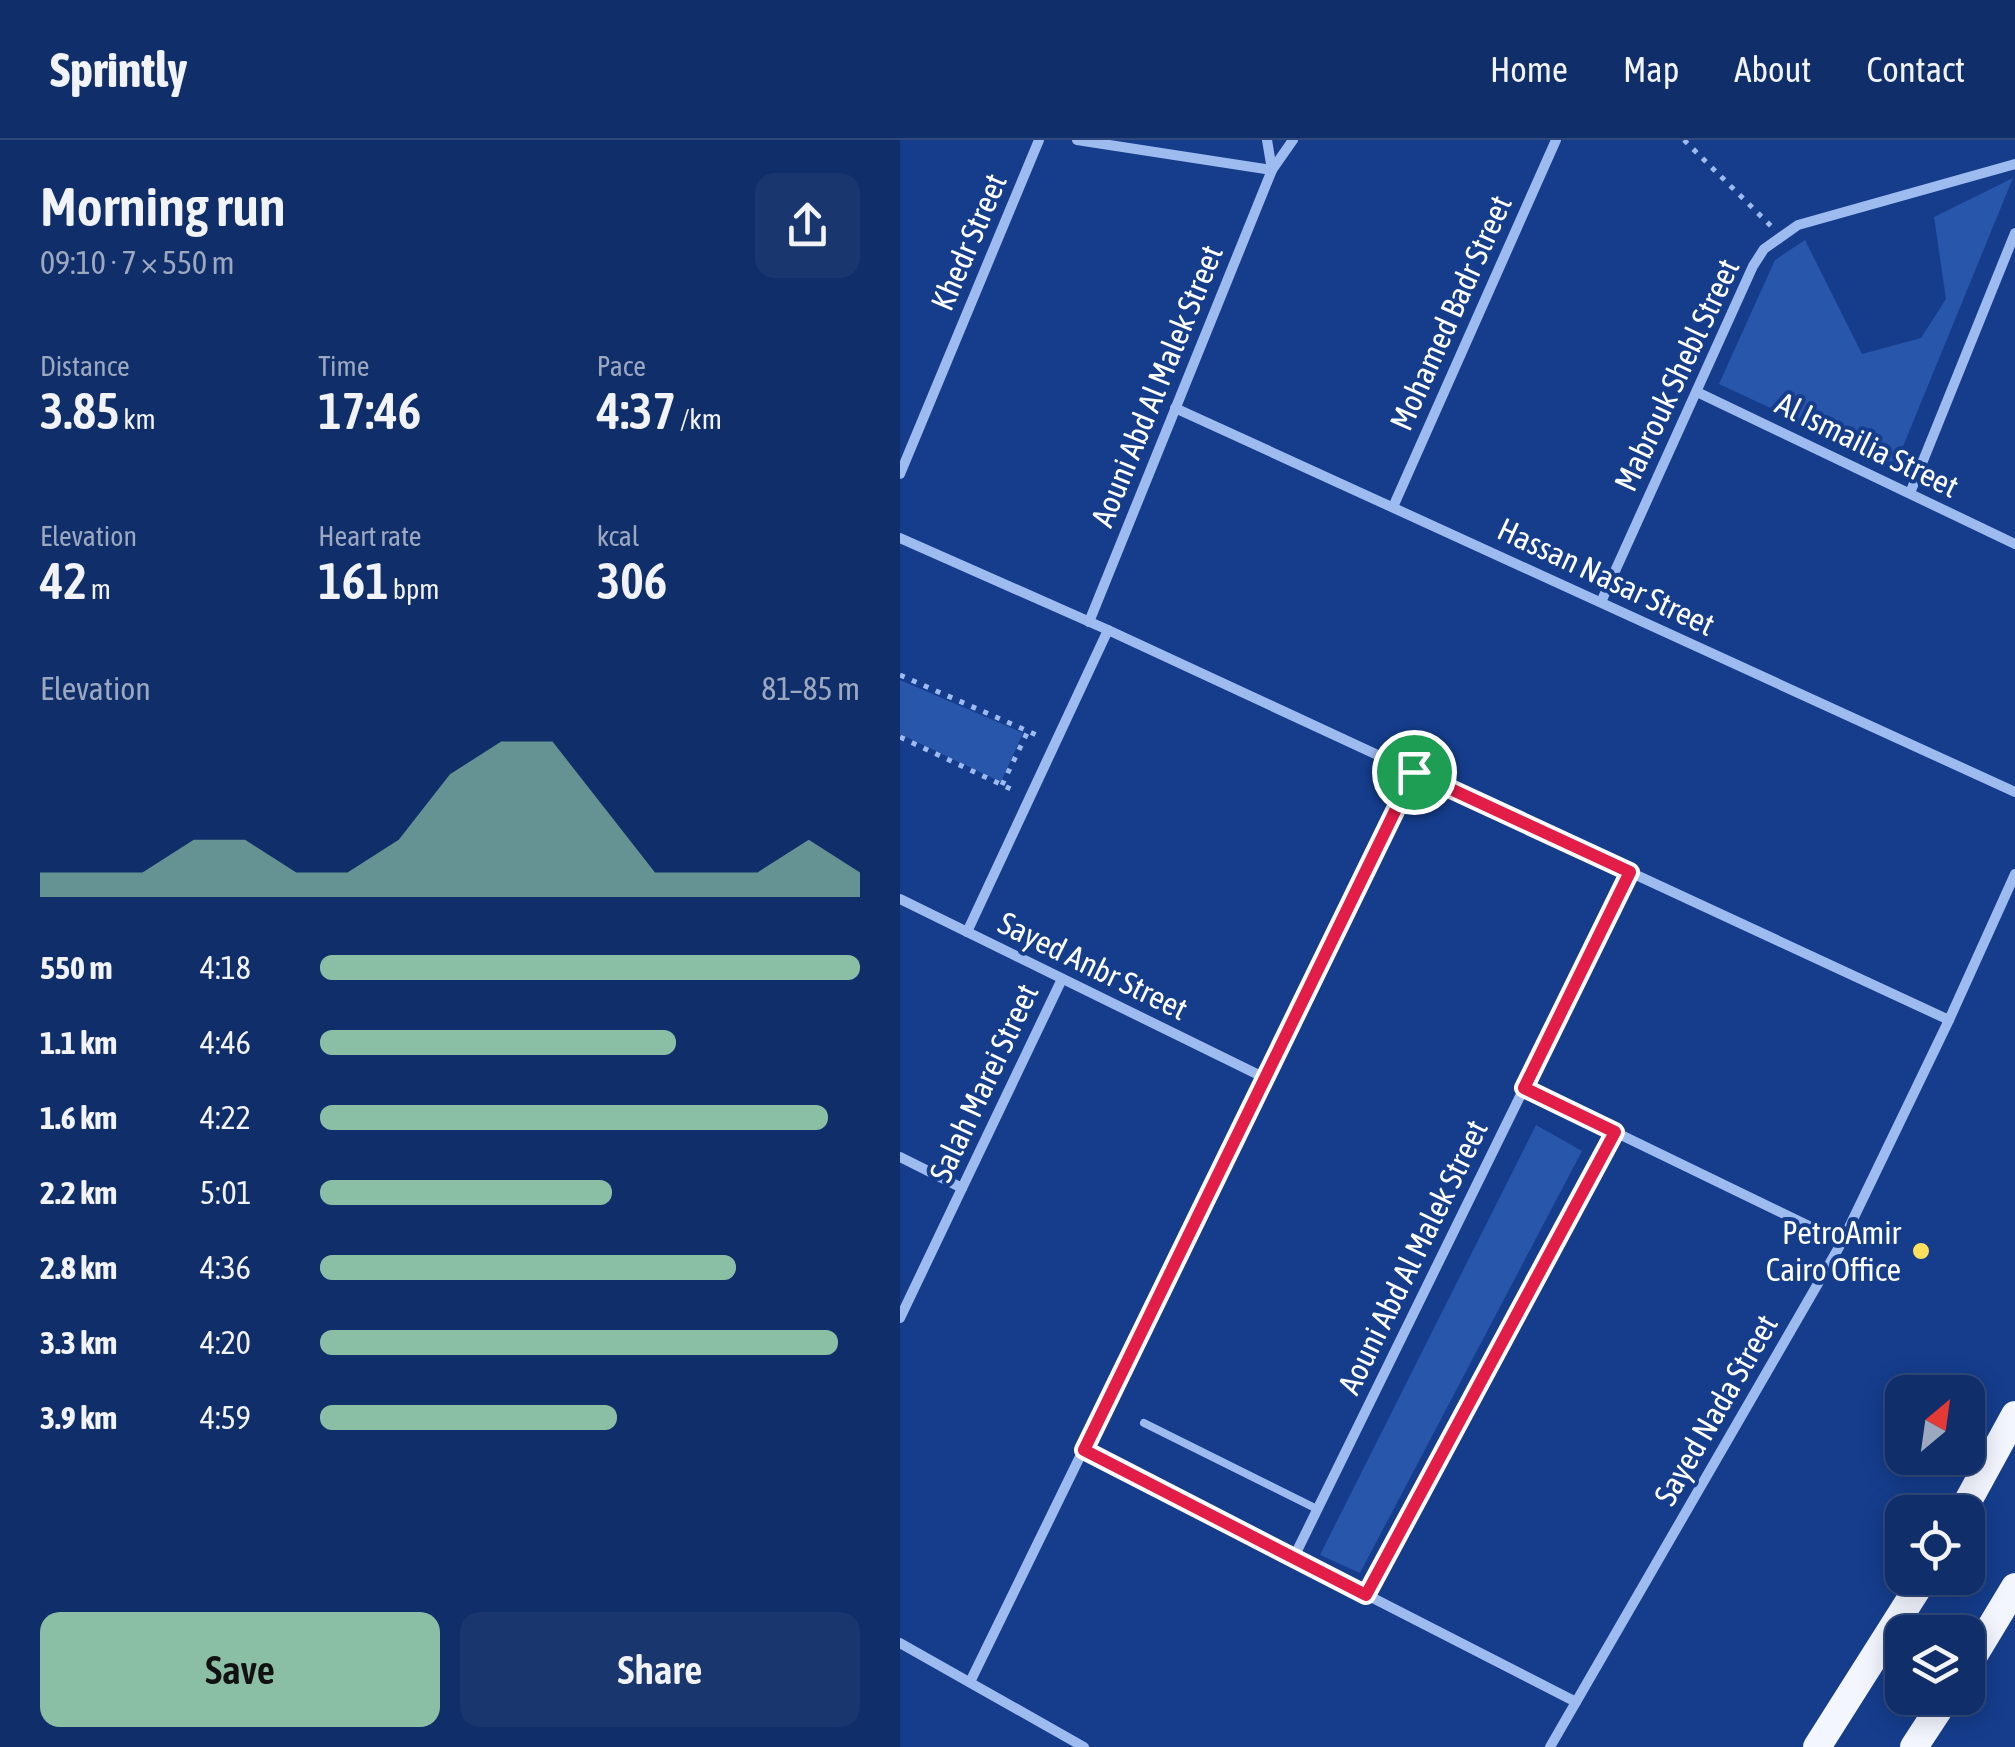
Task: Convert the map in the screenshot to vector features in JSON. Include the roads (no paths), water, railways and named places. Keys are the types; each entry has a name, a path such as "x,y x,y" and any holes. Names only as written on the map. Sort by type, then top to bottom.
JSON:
{"highway":[{"path":"1971,1495 2015,1415"},
{"path":"1985,1637 2015,1588"},
{"path":"1817,1747 1913,1595"},
{"path":"1914,1747 1935,1715"}],"street":[{"name":"Khedr Street","path":"900,474 1038,140"},
{"path":"1078,140 1272,170 1267,140"},
{"name":"Aouni Abd Al Malek Street","path":"1089,622 1272,170 1294,140"},
{"name":"Mohamed Badr Street","path":"1393,507 1556,140"},
{"name":"Mabrouk Shebl Street","path":"1601,602 1764,248 1798,224 2015,164"},
{"path":"1910,494 2015,233"},
{"name":"Al Ismailia Street","path":"1696,392 2015,544"},
{"name":"Hassan Nasar Street","path":"1175,408 2015,792"},
{"path":"900,538 1108,630 1949,1020"},
{"path":"966,932 1108,630"},
{"path":"970,1682 1414,772"},
{"name":"Aouni Abd Al Malek Street","path":"1294,1557 1630,872"},
{"name":"Sayed Nada Street","path":"1550,1747 1842,1242 2015,874"},
{"name":"Sayed Anbr Street","path":"900,900 1265,1078"},
{"name":"Salah Marei Street","path":"900,1318 1062,978"},
{"path":"1524,1088 1842,1242"},
{"path":"1366,1595 1615,1132"},
{"path":"900,1156 962,1188"},
{"path":"1084,1450 1576,1702"},
{"path":"900,1642 1084,1747"}],"lane":[{"path":"1144,1423 1317,1509"}],"place":[{"name":"PetroAmir Cairo Office","path":"1921,1251"}]}
